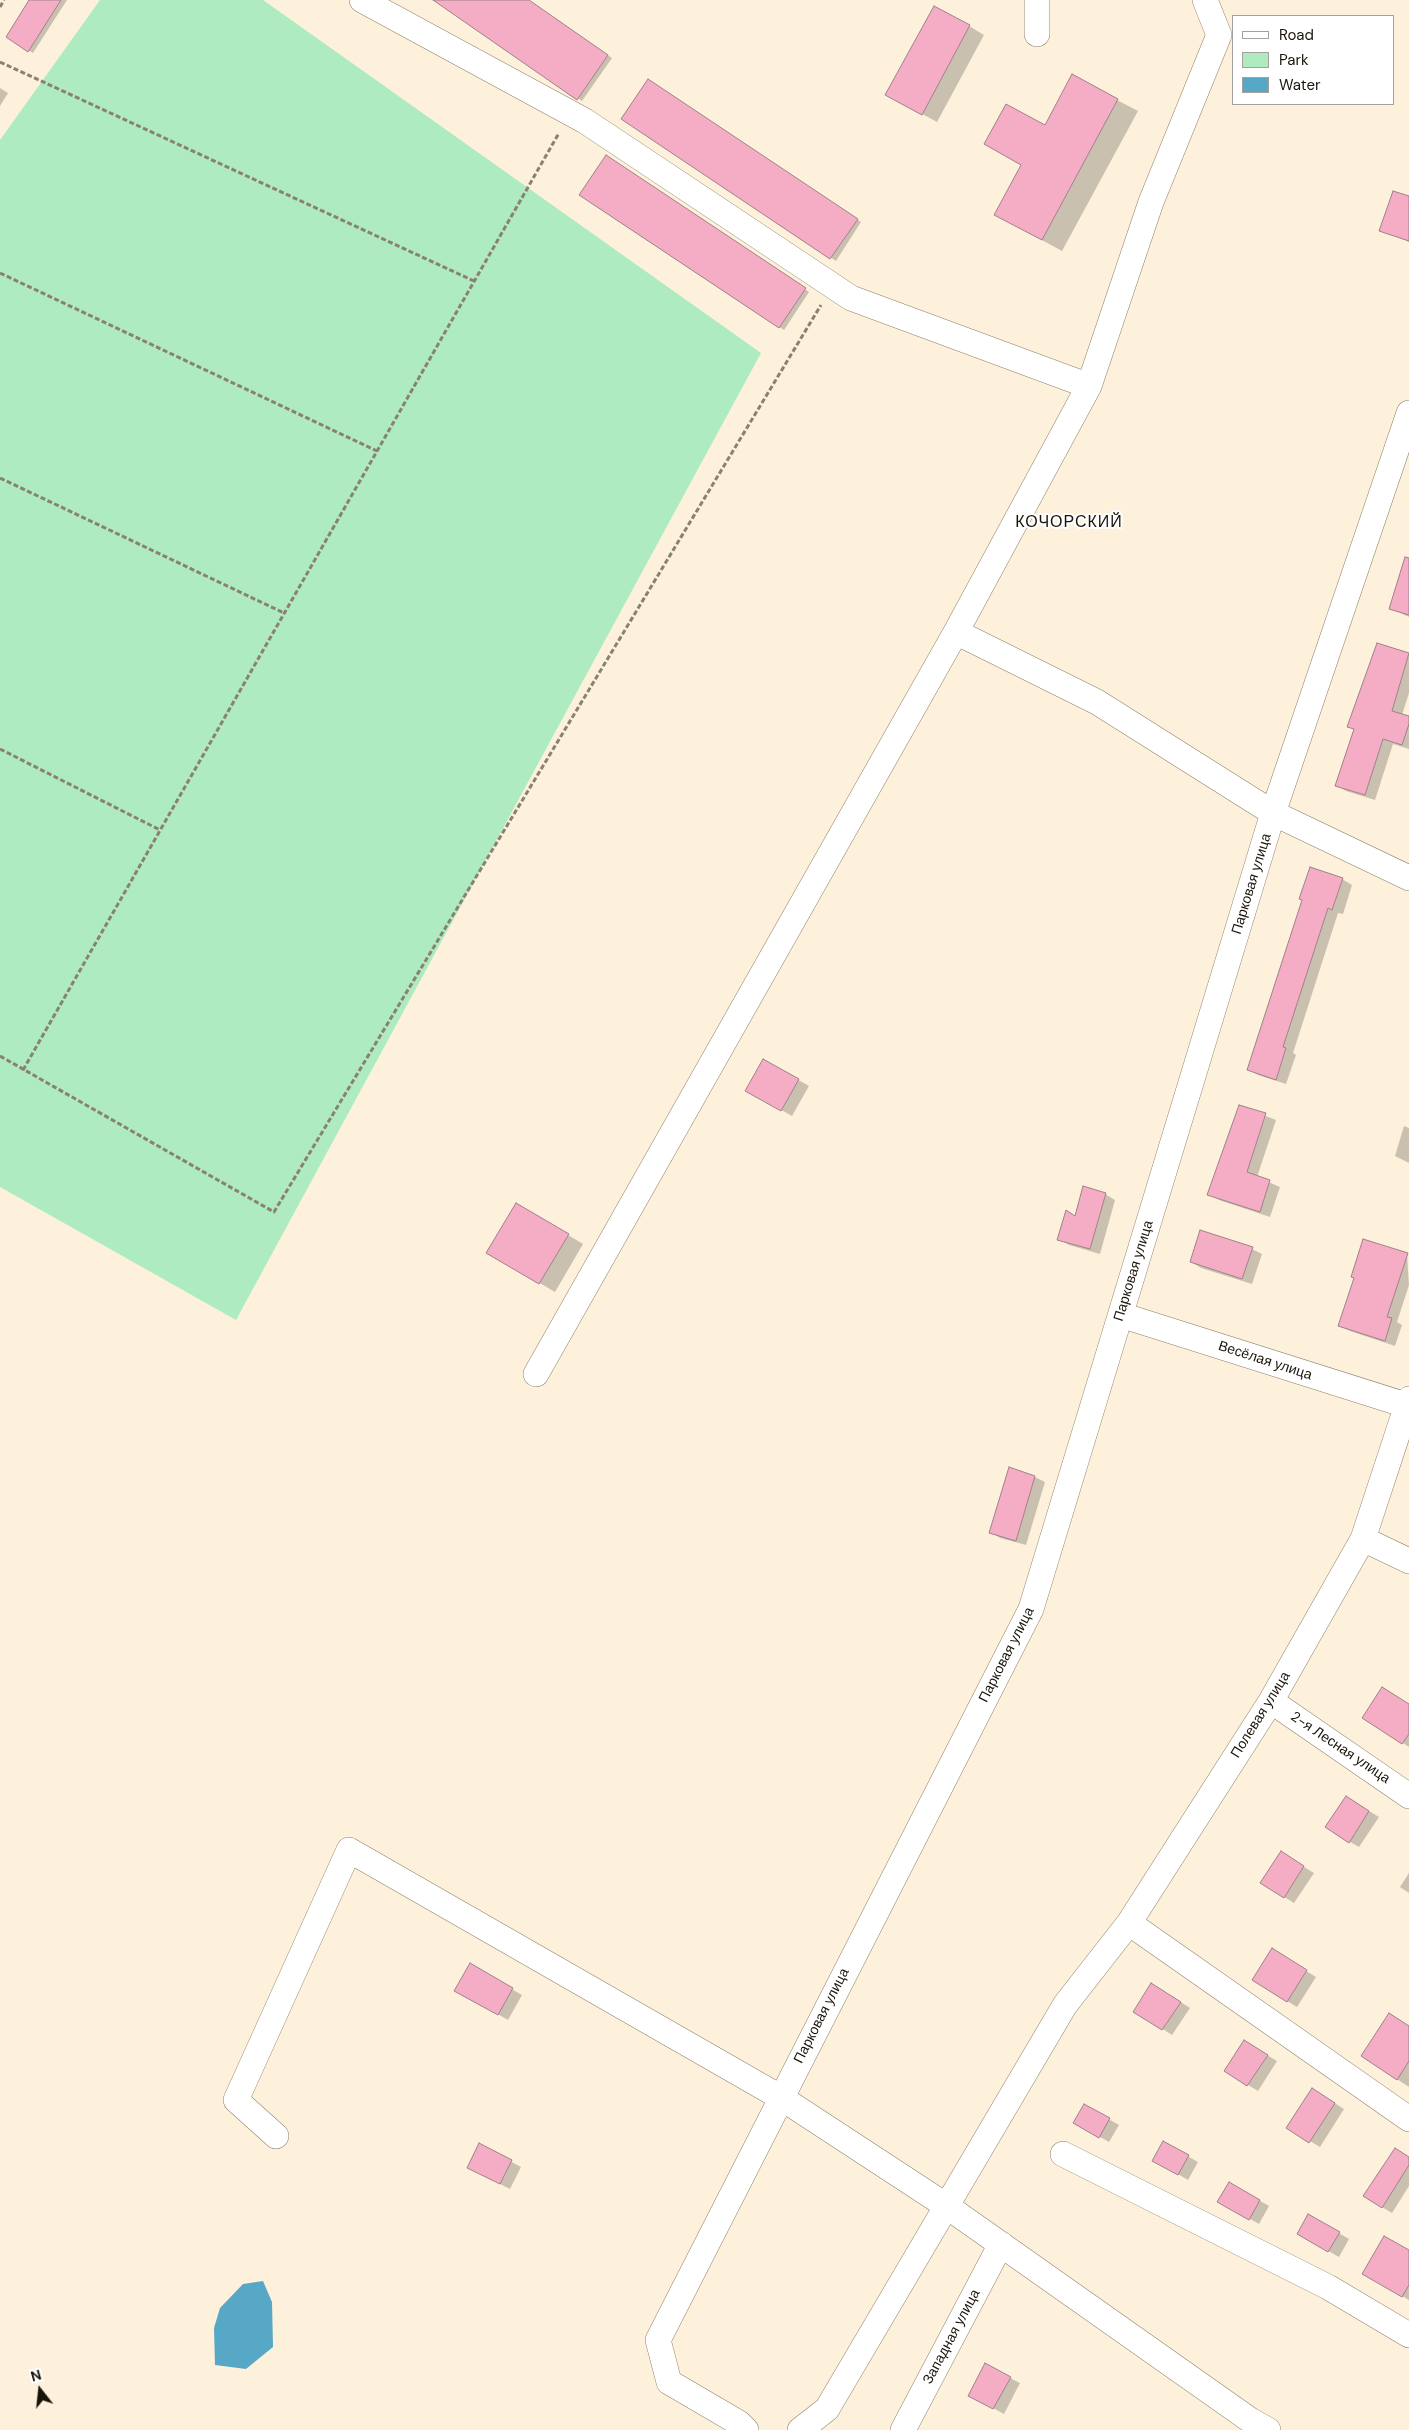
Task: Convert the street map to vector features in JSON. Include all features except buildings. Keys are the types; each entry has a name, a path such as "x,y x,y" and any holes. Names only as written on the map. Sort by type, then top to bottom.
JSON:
{"street":[{"path":"362,0 571,113 851,298 1089,386"},
{"path":"1037,34 1038,0"},
{"path":"536,1374 956,632 1089,386 1151,202 1219,35 1205,0"},
{"name":"Парковая улица","path":"746,2430 739,2422 669,2382 658,2340 780,2097 1031,1609 1273,814 1409,413"},
{"path":"956,632 1097,702 1273,814 1409,878"},
{"name":"Весёлая улица","path":"1120,1315 1408,1404"},
{"name":"Полевая улица","path":"800,2430 828,2409 1065,2005 1129,1923 1271,1701 1363,1539 1408,1404"},
{"path":"1363,1539 1409,1561"},
{"name":"2-я Лесная улица","path":"1271,1701 1409,1796"},
{"path":"276,2136 236,2100 349,1850 780,2097 946,2205 1250,2420 1268,2430"},
{"path":"1129,1923 1409,2119"},
{"path":"1063,2154 1328,2287 1409,2335"},
{"name":"Западная улица","path":"903,2430 1001,2244"}],"path":[{"path":"0,7 4,0"},
{"path":"0,62 474,281"},
{"path":"23,1070 571,113"},
{"path":"0,273 377,451"},
{"path":"0,1056 274,1212 833,286"},
{"path":"0,478 284,613"},
{"path":"0,750 160,830"}],"green space":[{"path":"100,0 263,0 761,353 236,1320 0,1187 0,140"}],"water":[{"path":"263,2281 272,2302 273,2347 246,2369 215,2365 214,2328 220,2308 243,2284"}],"district":[{"name":"КОЧОРСКИЙ","path":"1069,523"}]}
